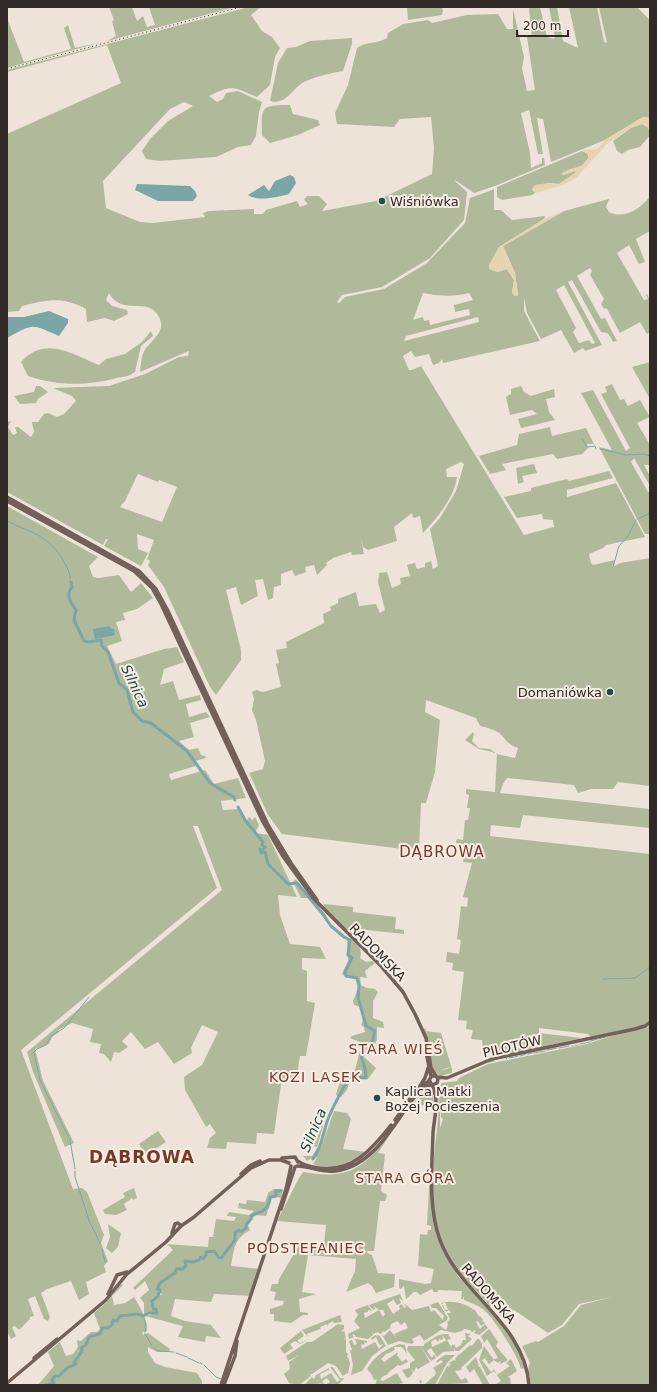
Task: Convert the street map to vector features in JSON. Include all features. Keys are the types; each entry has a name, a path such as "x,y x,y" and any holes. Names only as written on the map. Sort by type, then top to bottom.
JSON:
{"main road":[{"path":"7,498 132,567 153,584 167,609 272,834"},
{"path":"7,501 131,569 152,588 272,834"},
{"name":"RADOMSKA","path":"272,834 324,909"},
{"name":"RADOMSKA","path":"272,834 298,879 324,909 392,978 411,1005 423,1033 438,1104 434,1142"},
{"name":"PILOTÓW","path":"434,1081 447,1078 492,1059 581,1043 639,1028 649,1022"},
{"name":"RADOMSKA","path":"423,1033 428,1066 434,1081 435,1096 432,1202 434,1218 443,1247 459,1275 504,1324 515,1340 524,1359 529,1385"},
{"path":"7,1382 106,1300 123,1280 123,1276 166,1242 180,1225 193,1216 253,1163 269,1158 290,1162 296,1167 334,1168 349,1164 361,1158 371,1150 420,1087 425,1078 428,1066"},
{"path":"420,1087 434,1081"},
{"path":"287,1189 290,1162 295,1157 307,1167 320,1171 335,1171 348,1168 362,1161 377,1147 418,1092 434,1081"},
{"path":"418,1092 428,1089 435,1096"},
{"path":"221,1385 230,1362 236,1352 237,1334 275,1221 298,1161"},
{"path":"176,1229 175,1224 180,1225"},
{"path":"7,1382 101,1301 110,1292 118,1274 123,1276"},
{"path":"116,1279 120,1282"},
{"path":"224,1385 230,1362"}],"green space":[{"path":"109,7 132,7 137,21 143,16 147,27 155,25 149,7 235,7 107,41 116,36 112,21 114,20"},
{"path":"249,7 261,7 251,15 262,31 272,37 280,48 275,57 270,85 257,97 233,88 228,88 209,96 217,102 223,99 226,93 238,91 262,102 259,112 256,136 251,145 238,147 216,157 159,161 146,159 142,151 150,139 168,121 193,106 184,102 170,109 103,181 106,208 140,222 153,223 205,217 203,213 209,211 254,209 254,214 263,214 266,210 297,201 300,207 308,204 304,200 307,196 319,196 327,204 322,211 376,201 432,174 434,148 431,117 400,119 394,127 337,124 335,113 348,85 357,48 365,44 384,40 387,38 388,33 403,24 428,20 432,23 467,15 498,14 507,29 513,29 513,9 524,57 522,68 527,91 535,90 527,37 532,37 529,9 531,7 540,7 547,37 554,39 555,37 549,7 557,7 563,41 578,48 569,7 597,7 604,42 607,43 599,7 637,7 650,20 650,118 643,117 605,140 551,162 543,119 537,118 543,154 538,154 529,110 521,113 530,153 531,168 542,163 542,158 544,158 545,165 474,193 455,180 467,192 464,220 430,258 382,287 342,295 337,302 339,303 345,297 384,289 427,263 465,223 470,198 494,189 494,210 501,210 512,220 545,216 544,219 499,247 495,255 497,272 507,269 514,280 512,292 515,296 518,295 515,273 503,246 564,211 609,199 606,207 609,212 621,215 632,212 642,205 650,196 650,231 636,239 645,262 639,264 629,245 617,253 644,300 648,299 647,294 650,299 650,332 647,334 640,322 620,333 607,309 603,308 601,304 604,299 590,275 592,271 590,268 577,276 601,319 605,318 617,341 613,342 608,333 601,332 572,280 568,282 602,345 585,351 583,348 574,353 561,330 541,339 527,313 524,298 524,311 540,341 443,363 442,359 439,363 433,365 429,354 415,357 411,351 403,356 409,370 421,366 524,535 554,527 553,520 543,519 542,514 517,518 504,497 531,491 531,488 567,479 569,481 609,471 613,478 567,490 567,497 616,483 645,537 606,545 603,548 589,554 593,565 615,560 614,566 620,563 650,558 650,786 618,782 613,789 591,789 578,793 574,785 507,778 500,793 650,809 650,828 523,815 520,828 491,825 490,836 650,854 650,1020 642,1026 591,1037 588,1034 539,1028 539,1033 582,1038 495,1057 491,1053 483,1051 482,1040 471,1039 473,1030 466,1029 467,1021 458,1020 464,972 452,970 453,963 446,962 447,952 459,954 461,940 457,939 461,906 467,907 468,898 463,897 472,863 463,862 466,845 456,843 457,839 463,840 465,820 468,820 470,808 467,808 469,795 466,794 466,789 495,792 497,754 515,758 518,748 509,744 496,731 480,726 476,718 426,700 425,712 440,720 435,772 426,803 421,803 419,851 282,834 268,815 249,773 263,769 265,761 256,720 252,710 254,699 252,692 256,690 263,692 281,687 276,664 279,663 276,650 287,648 286,642 324,623 323,614 331,610 330,607 338,603 338,599 356,592 359,606 376,604 380,613 385,610 378,582 379,573 387,572 392,588 401,584 400,578 410,576 407,565 415,563 417,569 425,567 425,563 431,561 433,569 438,566 430,529 440,518 456,491 464,464 461,462 446,469 447,477 457,477 453,492 444,507 423,533 420,516 413,518 412,513 394,527 397,541 368,550 363,547 360,535 364,554 352,555 351,552 333,558 326,563 327,565 317,575 314,565 305,567 306,572 295,576 292,570 281,574 281,585 274,587 273,598 268,600 263,579 255,580 258,596 241,605 236,587 226,590 241,650 241,660 216,695 210,687 164,587 148,565 150,561 147,559 154,540 137,534 138,549 148,553 141,566 104,546 108,539 106,539 103,545 7,492 7,422 11,421 8,427 13,435 17,433 15,427 18,427 31,437 34,432 32,422 38,422 44,414 48,413 57,417 64,414 76,401 72,396 53,388 109,386 145,374 179,357 188,356 189,351 140,372 144,351 161,328 160,319 153,310 144,307 122,304 114,300 109,293 106,300 112,306 127,310 128,314 114,321 105,318 87,322 86,309 69,302 54,300 22,306 19,311 7,312 7,134 121,83 107,45 7,72 7,70","holes":["564,285 595,343 592,344 589,340 579,343 573,332 576,328 556,290","423,293 446,296 469,293 473,300 454,305 455,312 469,309 470,315 430,325 429,320 424,321 423,317 413,320","478,317 479,322 404,341 406,336","138,474 158,482 159,480 177,487 162,522 120,507 125,501"]},
{"path":"407,7 441,7 443,10 442,15 408,20"},
{"path":"7,18 24,62 71,49 64,28 68,25 75,48 102,42 7,68"},
{"path":"352,38 352,44 343,71 306,81 281,101 270,101 278,63 287,48 296,47 310,41"},
{"path":"290,105 293,114 318,120 320,125 298,135 270,143 262,135 262,118 265,109 273,106"},
{"path":"642,124 649,128 650,135 640,147 628,150 622,154 617,151 613,141 631,128"},
{"path":"582,151 587,153 589,157 581,167 562,173 563,175 575,171 575,173 559,184 548,183 532,189 535,193 532,195 502,200 497,197 497,187"},
{"path":"151,331 153,336 141,346 135,372 124,377 83,384 50,382 28,376 21,362 30,354 49,348 69,352 99,365 106,359 125,354 142,342"},
{"path":"650,362 650,399 632,367"},
{"path":"612,384 620,400 624,399 628,406 640,400 650,417 637,423 650,445 650,465 644,465 650,476 650,486 634,458 631,462 648,492 650,492 650,534 645,534 599,447 612,450 581,393 593,390 626,451 630,448 601,394 607,392 605,387"},
{"path":"36,386 40,386 48,392 38,399 36,403 20,404 14,396 34,392"},
{"path":"521,386 524,392 531,396 554,389 555,397 546,399 549,412 555,420 521,428 518,419 537,414 532,410 510,415 506,397 511,394 511,389"},
{"path":"550,427 552,436 586,428 594,444 587,444 588,448 582,454 557,459 553,454 502,464 506,470 490,474 479,456 517,445 519,434"},
{"path":"534,464 537,473 522,476 524,482 518,484 516,468"},
{"path":"7,506 98,557 89,566 93,577 99,578 119,575 131,592 141,583 153,598 137,609 123,613 125,620 116,622 122,641 107,646 116,664 164,649 177,647 184,662 164,669 160,685 173,681 179,700 200,695 201,700 186,704 189,717 206,712 210,717 190,723 194,737 179,741 189,750 198,748 201,755 205,756 206,758 195,761 199,765 169,774 171,780 205,770 214,784 238,778 246,798 221,801 223,810 240,809 248,822 247,819 250,817 252,820 255,817 259,825 255,833 268,835 297,897 278,895 280,915 290,944 320,947 326,959 302,958 302,969 307,971 307,1001 315,1003 306,1056 300,1056 296,1080 282,1078 274,1134 257,1133 256,1144 227,1142 226,1149 207,1148 210,1138 216,1133 210,1124 206,1127 185,1090 184,1077 202,1065 218,1032 202,1025 191,1048 192,1053 174,1064 158,1042 145,1049 131,1032 122,1041 128,1047 119,1053 114,1052 111,1062 104,1054 99,1053 101,1044 90,1042 93,1029 72,1023 58,1030 59,1032 52,1037 49,1044 35,1049 43,1081 74,1143 65,1147 33,1072 27,1052 222,890 198,826 193,826 217,888 21,1050 73,1189 82,1188 87,1192 104,1235 101,1243 108,1261 104,1266 106,1272 86,1282 89,1294 79,1300 71,1281 47,1289 41,1293 50,1317 48,1321 44,1319 35,1296 28,1299 34,1316 30,1317 30,1319 19,1330 15,1326 12,1327 16,1336 11,1339 7,1331"},
{"path":"473,732 474,735 472,741 479,748 490,749 495,753 479,749 465,740"},
{"path":"295,879 326,915 330,925 308,898 301,898 293,882"},
{"path":"324,904 353,907 353,912 396,917 395,929 404,930 404,934 348,928 353,933 351,934 323,906"},
{"path":"347,938 354,940 360,948 360,958 366,962 372,961 375,963 365,971 367,978 360,977 361,985 367,988 375,989 378,992 373,1001 373,1018 383,1022 384,1028 377,1027 377,1040 370,1054 363,1056 376,1068 368,1079 351,1078 347,1090 341,1097 337,1096 336,1094 342,1076 355,1070 362,1043 350,1038 365,1032 364,1027 361,1025 363,1020 360,1007 354,1005 353,1001 359,986 356,977 345,976 342,974 348,961"},
{"path":"650,1023 650,1385 531,1385 528,1369 530,1363 522,1346 536,1341 538,1342 564,1326 581,1305 612,1297 579,1304 562,1325 548,1333 514,1310 502,1318 504,1312 493,1304 490,1307 462,1276 446,1252 434,1208 433,1176 439,1110 437,1088 440,1098 439,1087 442,1083 457,1081 459,1078 488,1064 587,1044","holes":["440,1102 441,1117 443,1119 440,1128"]},
{"path":"425,1027 426,1031 441,1033 452,1069 452,1073 440,1076 435,1071 433,1072 424,1030"},
{"path":"426,1091 433,1093 434,1105 432,1107 417,1104 420,1098 419,1097 413,1105 415,1108 410,1108 419,1096"},
{"path":"334,1111 347,1113 351,1119 343,1149 366,1152 347,1163 333,1167 313,1164 317,1158 315,1156 307,1161 303,1156 312,1156 318,1147 321,1147"},
{"path":"433,1113 431,1201 438,1238 458,1276 493,1314 516,1344 524,1368 521,1369 511,1347 484,1310 464,1300 463,1296 463,1299 461,1299 462,1291 438,1290 438,1292 434,1292 432,1289 420,1295 417,1292 414,1292 406,1299 404,1286 401,1289 399,1288 399,1279 425,1284 431,1283 434,1269 418,1266 420,1234 427,1235 428,1230 431,1230 431,1226 427,1225"},
{"path":"312,1122 323,1126 317,1147 306,1144"},
{"path":"158,1131 166,1142 146,1155 139,1144"},
{"path":"391,1133 378,1153 385,1154 381,1191 387,1195 385,1201 380,1201 374,1251 367,1251 367,1253 372,1255 378,1273 395,1274 394,1287 376,1293 372,1286 368,1283 346,1292 355,1271 356,1259 308,1255 302,1292 316,1294 299,1299 300,1312 308,1313 308,1315 303,1315 291,1323 274,1321 274,1314 270,1314 270,1309 283,1305 284,1301 274,1300 276,1292 270,1291 272,1284 278,1284 279,1279 301,1242 324,1245 326,1225 277,1221 299,1178 303,1172 332,1174 344,1173 354,1169 372,1155"},
{"path":"134,1188 137,1198 133,1200 132,1198 124,1204 127,1210 116,1215 105,1214 103,1210 125,1197 123,1193"},
{"path":"274,1189 283,1189 281,1198 273,1196 266,1216 255,1215 248,1225 250,1230 241,1237 234,1250 231,1266 261,1269 252,1296 214,1294 211,1302 175,1299 171,1316 185,1321 211,1325 221,1338 206,1336 205,1342 178,1337 183,1326 145,1316 158,1313 156,1308 153,1308 153,1300 162,1294 157,1288 163,1281 175,1274 177,1270 182,1270 187,1265 186,1262 197,1262 200,1258 203,1260 207,1252 204,1253 205,1255 202,1259 199,1256 196,1261 185,1261 185,1265 181,1269 175,1268 174,1273 161,1281 156,1288 160,1295 152,1298 151,1309 157,1312 144,1314 144,1303 140,1298 149,1290 145,1281 135,1290 133,1288 173,1250 167,1244 208,1247 209,1237 213,1237 216,1219 234,1221 236,1217 227,1216 229,1212 249,1215 254,1211 238,1208 239,1203 246,1204 247,1200 265,1202 268,1193","holes":["214,1250 219,1258 229,1250 219,1260 214,1252 207,1252"]},
{"path":"108,1224 121,1233 118,1247 112,1253 106,1248 110,1237"},
{"path":"121,1284 123,1285 112,1296 114,1305 125,1303 134,1297 146,1322 147,1331 142,1332 143,1335 148,1333 170,1349 169,1352 157,1352 148,1347 148,1352 155,1363 165,1367 197,1373 202,1381 202,1385 38,1385 54,1366 48,1352 60,1342 66,1356 73,1354 78,1347 77,1340 81,1341 91,1332 97,1332 100,1329 94,1313 107,1302"},
{"path":"400,1294 403,1301 399,1298 401,1303 397,1305 392,1297 393,1300 387,1304 393,1314 400,1309 399,1306 402,1304 404,1308 406,1307 404,1303 412,1310 429,1306 431,1312 434,1310 443,1320 444,1316 436,1308 432,1308 430,1305 438,1302 448,1318 439,1325 446,1330 448,1325 447,1322 450,1319 447,1313 451,1313 449,1310 446,1312 442,1306 443,1305 445,1310 448,1310 445,1302 453,1302 473,1309 470,1311 474,1309 479,1316 476,1318 480,1316 483,1320 480,1322 483,1321 485,1323 481,1326 478,1321 476,1322 480,1329 485,1324 488,1328 479,1335 474,1333 476,1330 472,1332 464,1329 455,1333 441,1330 424,1341 420,1335 412,1339 414,1342 412,1344 399,1341 388,1345 382,1335 384,1336 390,1330 397,1339 394,1334 408,1328 405,1322 401,1325 397,1321 391,1324 390,1328 384,1332 383,1331 381,1334 377,1332 374,1334 372,1332 373,1335 368,1339 356,1337 354,1334 352,1335 354,1337 349,1339 348,1334 360,1328 354,1321 358,1315 355,1310 368,1305 372,1311 368,1310 368,1312 364,1313 365,1318 379,1310 374,1306 375,1309 373,1310 369,1305","holes":["379,1310 383,1310 385,1314 383,1317"]},
{"path":"340,1315 342,1322 334,1323 333,1321 328,1324 328,1327 327,1324 320,1327 321,1330 320,1329 307,1334 308,1337 302,1330"},
{"path":"338,1324 344,1325 344,1329 341,1331 343,1332 344,1330 346,1338 343,1339 346,1339 346,1352 349,1355 347,1355 350,1363 348,1374 347,1373 343,1376 336,1366 328,1363 310,1374 311,1376 299,1385 289,1383 284,1374 290,1369 289,1362 299,1355 288,1361 286,1356 307,1342 312,1342"},
{"path":"489,1329 498,1342 496,1346 507,1361 500,1364 501,1361 498,1363 494,1360 498,1358 487,1339 484,1343 481,1336"},
{"path":"301,1331 304,1336 298,1340 298,1342 300,1343 306,1341 300,1344 295,1341 290,1344 293,1348 284,1354 280,1348"},
{"path":"465,1333 471,1334 468,1336 472,1339 459,1351 455,1351 454,1347 454,1351 443,1352 437,1357 431,1348 427,1351 432,1358 434,1354 436,1358 431,1361 421,1347 430,1362 418,1369 416,1367 414,1372 410,1368 410,1363 415,1360 407,1350 408,1346 424,1346 424,1344 441,1334 448,1334 451,1339 446,1340 442,1335 443,1339 439,1339 438,1342 435,1339 431,1342 432,1347 447,1340 451,1347 453,1344 454,1346 454,1344 456,1348 461,1345 463,1340 466,1340"},
{"path":"376,1335 378,1337 377,1335 380,1336 386,1346 372,1356 362,1371 351,1375 353,1365 350,1350 352,1350 349,1341 352,1340 354,1345 357,1344 355,1339 367,1341 367,1343 364,1342 365,1344 361,1344 362,1349 375,1342 379,1349 383,1344 380,1345 376,1337 372,1340 371,1338"},
{"path":"477,1339 479,1339 482,1344 482,1348 461,1368 462,1370 455,1371 461,1380 465,1378 464,1376 468,1381 467,1383 470,1381 468,1383 437,1385 447,1366 450,1367 449,1365 451,1365 449,1363 454,1360 456,1361 455,1359 459,1354 461,1355 460,1354 470,1345 472,1346"},
{"path":"399,1344 405,1345 407,1354 402,1347 394,1347 395,1350 386,1354 381,1359 384,1362 398,1352 397,1355 402,1362 406,1359 408,1362 400,1366 398,1365 388,1373 387,1371 388,1374 380,1380 383,1381 397,1373 403,1383 394,1385 392,1382 393,1385 375,1385 377,1379 374,1380 367,1369 373,1360 390,1348"},
{"path":"484,1346 494,1360 489,1364 487,1362 489,1360 487,1361 485,1359 487,1357 482,1360 491,1372 494,1369 497,1375 510,1366 506,1363 511,1359 517,1371 508,1377 510,1378 511,1385 495,1385 501,1381 494,1371 487,1376 479,1360"},
{"path":"445,1355 455,1355 447,1363 435,1385 424,1385 435,1375 436,1372 433,1368 443,1362 441,1360 437,1363 436,1361"},
{"path":"476,1357 478,1367 480,1367 490,1385 483,1385 474,1369 470,1373 466,1367"},
{"path":"330,1367 333,1367 340,1378 344,1378 338,1385 334,1385 333,1383 333,1385 325,1385 320,1383 317,1385 304,1385 312,1377 314,1379 316,1375 329,1368 329,1370 320,1374 321,1379 331,1373 337,1382 340,1380","holes":["327,1378 330,1382 325,1385 322,1381"]},
{"path":"410,1368 413,1372 410,1377 407,1378 402,1370"}],"sand":[{"path":"643,117 650,118 650,131 646,125 642,124 631,128 607,144 576,178 563,185 535,193 532,189 535,185 548,183 559,184 575,173 575,171 563,175 562,173 581,165 587,160 589,155 582,151 596,149 605,140"},
{"path":"564,211 503,246 515,273 518,295 515,296 512,293 514,280 507,269 497,272 489,269 489,265 499,247 544,219"}],"water":[{"path":"290,175 294,177 296,183 289,194 262,199 248,195 264,185 269,191 275,181"},
{"path":"137,184 190,186 195,191 197,196 193,201 158,201 135,190"},
{"path":"49,311 68,319 68,323 59,336 43,329 33,327 7,338 7,317 24,317"},
{"path":"110,626 110,628 114,629 115,635 95,639 93,629"}],"waterway":[{"path":"582,439 587,447 595,446 596,449"},
{"path":"600,449 626,455 644,454 650,456"},
{"path":"638,519 650,513"},
{"path":"613,567 619,546 628,536 636,520"},
{"name":"Silnica","path":"7,521 46,540 58,553 67,568 70,579"},
{"name":"Silnica","path":"71,582 72,587 69,596 76,610 74,620 84,641 89,642 101,640 102,646 108,652 119,683 127,690 133,712 142,721 151,723 187,751 210,783 234,797 235,800"},
{"name":"Silnica","path":"238,807 245,820 263,842 262,845 265,847 262,850 260,849 261,853 265,852 268,864 288,884 297,883 331,926 350,940 348,955 352,958 345,972 346,976 357,978 359,986 358,997 366,1026 375,1031 370,1051 361,1056 365,1068 366,1078 350,1077 330,1113 320,1145 313,1159"},
{"path":"603,979 635,978 650,967"},
{"path":"75,1169 70,1140 40,1080 34,1052 46,1045 51,1036 64,1028 89,997"},
{"path":"598,1039 605,1037"},
{"path":"591,1041 597,1039"},
{"path":"580,1044 590,1042"},
{"path":"559,1048 569,1046"},
{"path":"547,1050 557,1048"},
{"path":"534,1053 545,1051"},
{"path":"528,1054 532,1053"},
{"path":"520,1056 526,1054"},
{"path":"509,1058 514,1057"},
{"path":"489,1062 494,1061"},
{"path":"75,1171 75,1177 90,1223 100,1243"},
{"name":"Silnica","path":"47,1385 54,1383 52,1380 55,1376 59,1376 67,1368 76,1364 74,1363 82,1351 81,1348 86,1345 89,1337 99,1334 102,1328 107,1328 112,1325 113,1320 117,1321 120,1316 137,1314 143,1316 149,1313 157,1313 156,1309 153,1309 152,1301 158,1296 160,1290 157,1289 160,1283 175,1273 176,1269 183,1269 186,1265 185,1261 193,1262 199,1260 200,1257 203,1259 206,1252 214,1251 219,1258 222,1257 235,1240 235,1233 239,1230 241,1232 246,1228 251,1216 264,1210 268,1206 270,1197 276,1196 276,1191 281,1191"},
{"path":"102,1249 105,1262"},
{"path":"144,1318 146,1326 145,1333"},
{"path":"145,1334 152,1346"},
{"path":"153,1347 158,1351 174,1352"},
{"path":"176,1353 187,1357"},
{"path":"188,1358 199,1363"},
{"path":"204,1365 216,1377 221,1379"}],"railway":[{"path":"7,69 241,7"}],"place":[{"name":"Wiśniówka","path":"382,201"},
{"name":"Domaniówka","path":"610,692"},
{"name":"Kaplica Matki Bożej Pocieszenia","path":"377,1098"}],"district":[{"name":"DĄBROWA","path":"442,852"},
{"name":"STARA WIEŚ","path":"396,1049"},
{"name":"KOZI LASEK","path":"315,1077"},
{"name":"DĄBROWA","path":"142,1157"},
{"name":"STARA GÓRA","path":"405,1178"},
{"name":"PODSTEFANIEC","path":"306,1248"}]}
